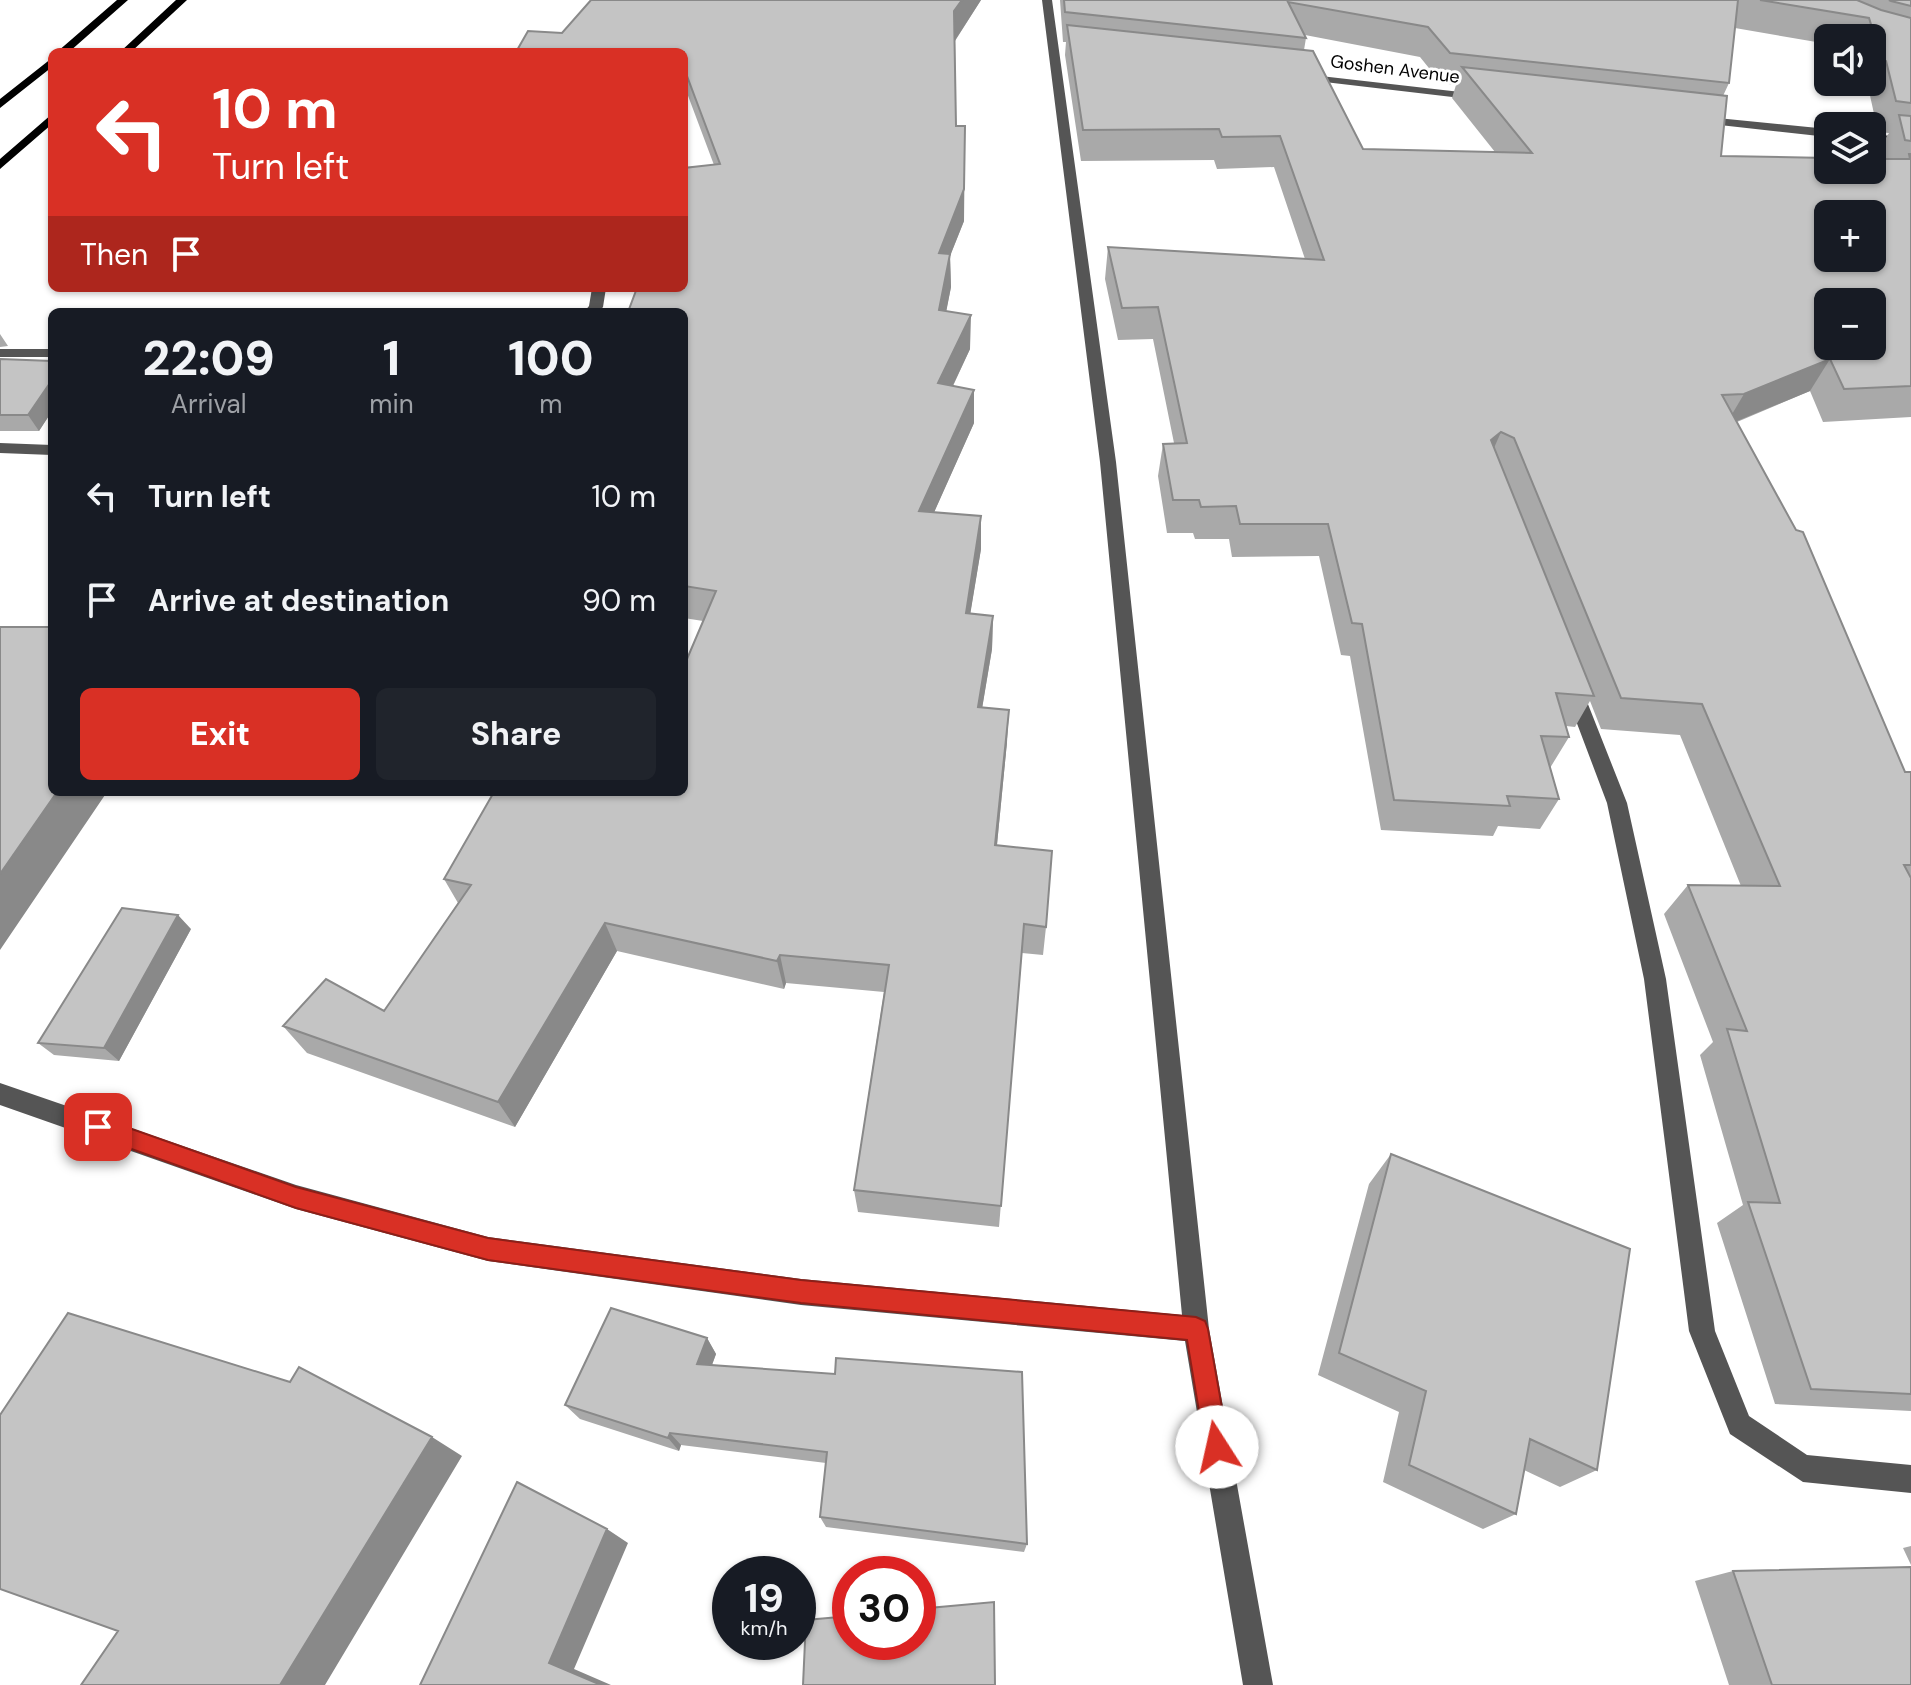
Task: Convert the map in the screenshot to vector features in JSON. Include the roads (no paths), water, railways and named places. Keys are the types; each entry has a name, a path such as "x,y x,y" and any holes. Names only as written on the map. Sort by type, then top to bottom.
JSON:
{"main road":[{"path":"67,48 123,0"},
{"path":"129,48 182,0"},
{"path":"0,105 48,64"},
{"path":"0,165 48,122"}],"street":[{"path":"1047,0 1061,48 1108,462 1196,1329 1258,1685"},
{"name":"Goshen Avenue","path":"1291,75 1496,99"},
{"path":"1682,118 1814,132"},
{"path":"1886,139 1911,142"},
{"path":"0,353 48,353"},
{"path":"0,448 48,450"},
{"path":"1567,674 1617,803 1655,979 1702,1331 1739,1425 1803,1468 1911,1479"},
{"path":"0,1094 296,1197 488,1249 801,1292 1196,1329"}]}
